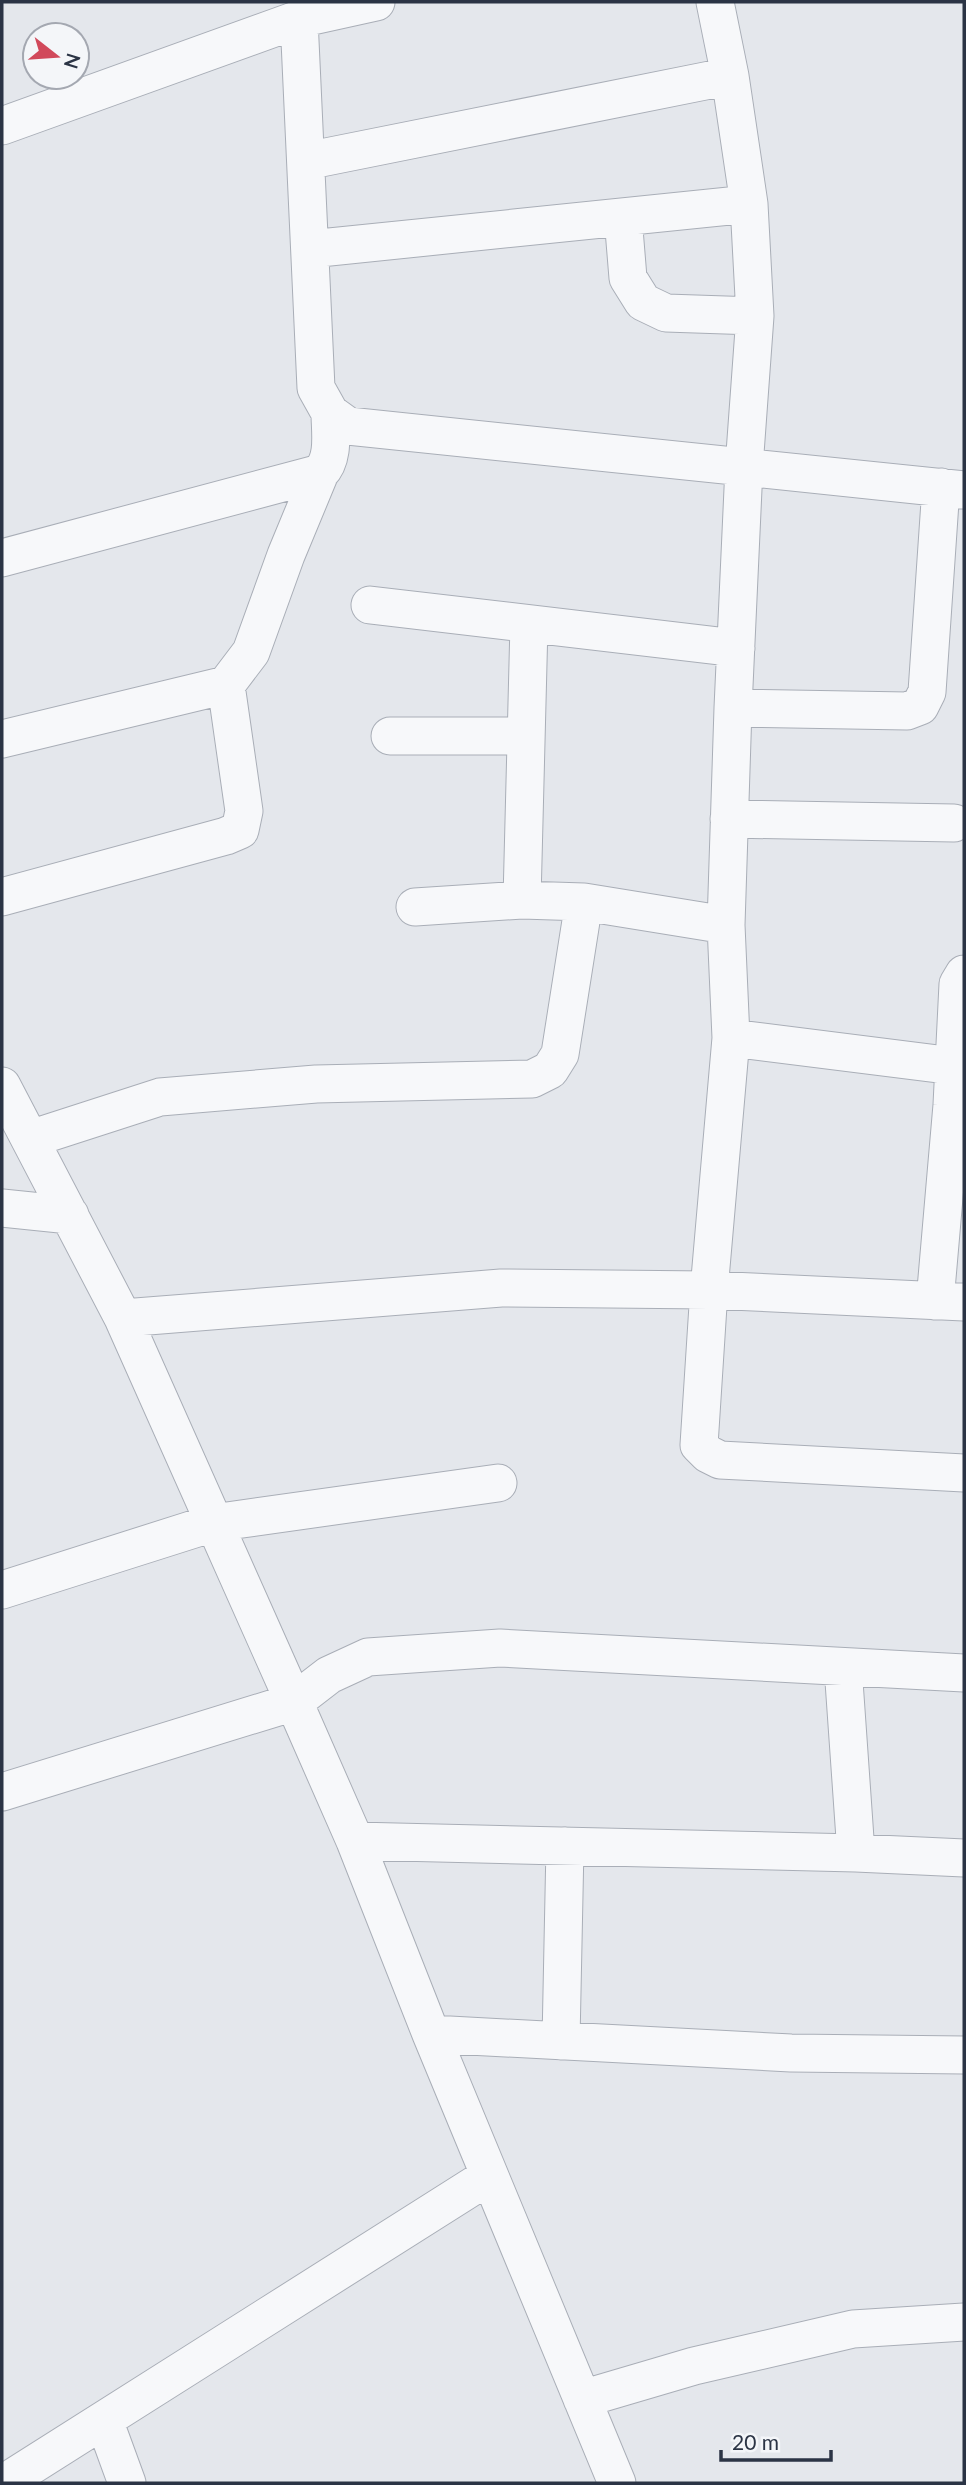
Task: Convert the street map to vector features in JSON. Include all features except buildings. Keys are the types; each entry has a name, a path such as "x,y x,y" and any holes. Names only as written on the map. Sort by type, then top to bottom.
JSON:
{"street":[{"path":"2,126 299,19 376,2"},
{"path":"715,2 730,76 749,204 755,316 744,467 729,819 726,925 731,1038 709,1290 699,1444 708,1454 720,1460 964,1474"},
{"path":"299,19 316,388 330,412 348,426 953,489 927,692 920,706 907,711 733,708"},
{"path":"306,161 730,76"},
{"path":"310,248 749,204"},
{"path":"623,217 628,278 643,302 666,313 755,316"},
{"path":"2,739 226,685 251,652 286,555 320,474 327,467 330,452 330,412"},
{"path":"2,558 320,474"},
{"path":"370,605 736,648"},
{"path":"522,900 529,624"},
{"path":"2,897 240,830 244,811 226,685"},
{"path":"390,736 526,736"},
{"path":"729,819 954,823"},
{"path":"415,907 522,900 584,902 726,925"},
{"path":"30,1139 160,1097 316,1084 532,1079 551,1070 560,1054 584,902"},
{"path":"123,1318 501,1287 709,1290 949,1302 958,1106 954,1066 958,984 964,974"},
{"path":"731,1038 954,1066"},
{"path":"2,1086 123,1318 294,1702 355,1841 431,2034 617,2483"},
{"path":"2,1208 70,1215"},
{"path":"2,1590 213,1523 498,1483"},
{"path":"2,1792 294,1702 329,1675 368,1657 499,1648 964,1672"},
{"path":"843,1667 856,1853"},
{"path":"355,1841 964,1858"},
{"path":"561,2041 565,1846"},
{"path":"431,2034 791,2053 964,2055"},
{"path":"4,2483 489,2176"},
{"path":"582,2399 694,2366 853,2329 964,2322"},
{"path":"104,2420 127,2483"}]}
